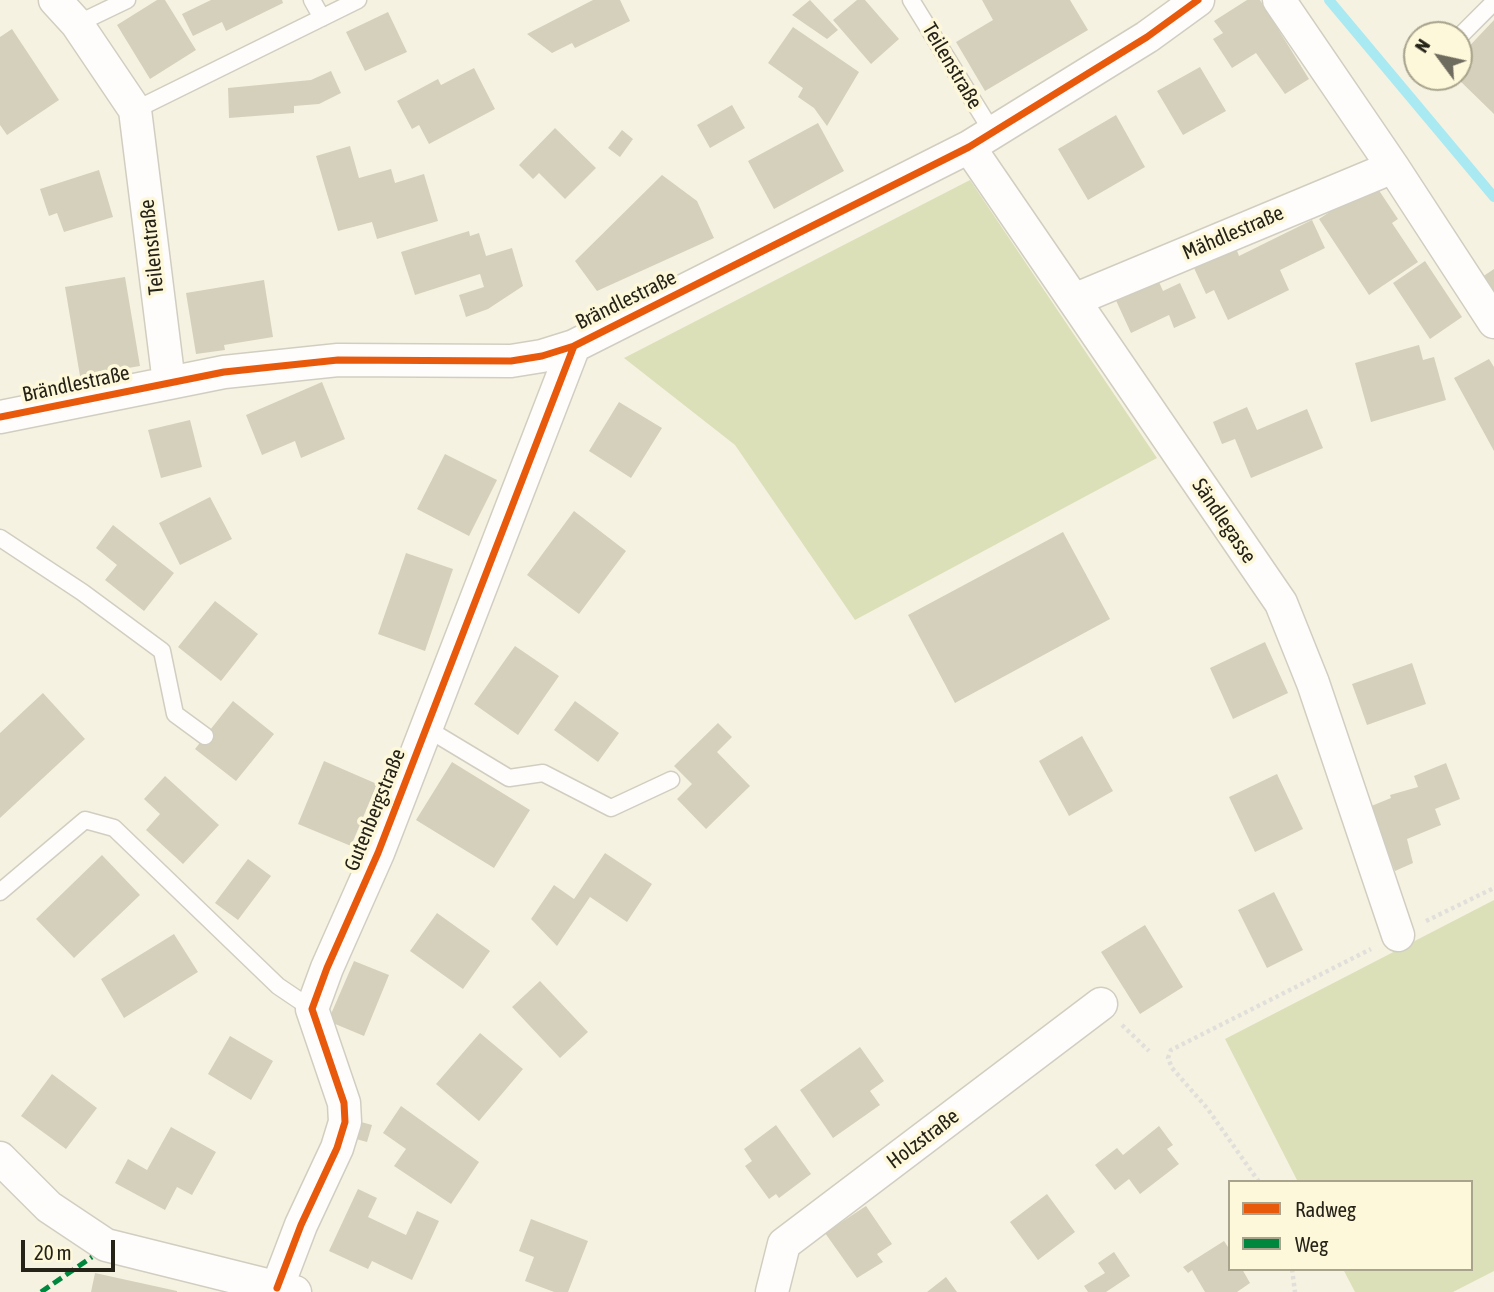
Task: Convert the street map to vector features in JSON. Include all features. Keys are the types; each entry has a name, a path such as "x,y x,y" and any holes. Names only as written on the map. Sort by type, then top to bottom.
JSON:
{"street":[{"name":"Teilenstraße","path":"55,0 77,24 135,110 169,383"},
{"name":"Brändlestraße","path":"0,417 224,372 338,359 511,361 542,356 574,346 981,140 1147,37 1198,0"},
{"path":"1279,0 1494,322"},
{"name":"Sändlegasse","path":"981,140 1074,300 1281,603 1313,683 1398,935"},
{"name":"Mähdlestraße","path":"1074,300 1393,167"},
{"name":"Gutenbergstraße","path":"312,1009 426,728 574,346"},
{"name":"Holzstraße","path":"772,1292 784,1244 1101,1004"},
{"path":"0,1158 49,1207 106,1245 224,1284 286,1290 300,1224 337,1148 345,1122 344,1103 312,1009"}],"lane":[{"path":"77,24 127,0"},
{"path":"313,0 322,18"},
{"path":"135,110 358,0"},
{"name":"Teilenstraße","path":"911,0 981,140"},
{"path":"1473,23 1494,2"},
{"path":"0,538 82,592 162,651 175,714 205,736"},
{"name":"Gutenbergstraße","path":"426,728 509,778 543,774 611,808 671,780"},
{"path":"0,892 85,820 114,828 278,986 312,1009"}],"path":[{"path":"1258,1180 1214,1118 1172,1068 1168,1058 1171,1050 1494,888"},
{"path":"1292,1271 1295,1292"}],"green space":[{"path":"970,180 1157,458 855,620 735,445 624,358"},
{"path":"1494,900 1494,1271 1453,1292 1355,1292 1344,1271 1473,1271 1473,1180 1297,1180 1225,1039"}],"building":[{"path":"157,0 165,0 196,50 150,79 117,25"},
{"path":"211,0 282,0 283,3 226,31 222,22 193,36 182,14"},
{"path":"593,0 620,0 630,21 575,48 572,43 552,53 527,34"},
{"path":"810,0 838,30 827,39 792,15"},
{"path":"857,0 865,0 899,39 871,64 833,20"},
{"path":"982,0 1070,0 1088,30 985,91 956,42 993,20"},
{"path":"1247,0 1260,0 1309,79 1285,94 1256,53 1232,68 1213,39 1223,33 1214,21"},
{"path":"388,12 407,52 365,71 346,32"},
{"path":"1494,20 1494,114 1470,91 1473,91 1473,42"},
{"path":"793,27 859,72 827,126 814,108 798,97 803,88 768,63"},
{"path":"12,29 59,100 7,135 0,125 0,37"},
{"path":"1200,67 1226,111 1183,135 1157,91"},
{"path":"474,68 495,109 429,144 419,125 412,129 397,101 438,79 441,85"},
{"path":"331,71 341,93 319,104 294,106 294,113 229,118 228,88 311,80"},
{"path":"732,105 745,128 710,148 697,125"},
{"path":"1116,115 1145,167 1088,200 1058,149"},
{"path":"818,123 844,171 774,209 748,161"},
{"path":"555,128 596,168 565,199 539,173 533,179 519,165"},
{"path":"622,130 633,139 620,157 608,148"},
{"path":"350,146 359,178 391,169 395,183 424,174 438,221 377,239 372,222 338,231 316,156"},
{"path":"99,170 113,217 64,232 57,213 49,216 40,189"},
{"path":"662,175 697,201 714,238 597,291 575,261"},
{"path":"1374,183 1398,219 1392,223 1418,262 1369,295 1319,219"},
{"path":"1312,220 1325,248 1280,270 1289,290 1228,320 1214,290 1206,294 1194,268 1236,248 1239,256"},
{"path":"469,231 470,236 479,233 486,256 512,248 523,286 488,309 466,317 459,295 484,287 480,274 415,295 401,252"},
{"path":"1425,261 1462,317 1430,339 1393,283"},
{"path":"1494,269 1494,301 1479,279"},
{"path":"1156,275 1163,291 1180,283 1196,318 1174,328 1169,315 1131,333 1113,294"},
{"path":"125,277 140,366 80,376 65,287"},
{"path":"264,280 273,337 224,345 225,350 196,354 186,293"},
{"path":"1419,345 1423,360 1434,357 1446,400 1371,422 1355,363"},
{"path":"1489,359 1494,367 1494,451 1454,378"},
{"path":"322,382 345,439 301,458 295,441 262,455 246,415"},
{"path":"619,402 662,428 631,478 589,451"},
{"path":"1247,407 1257,430 1307,409 1323,448 1251,478 1235,439 1222,444 1213,422"},
{"path":"190,420 202,467 161,478 148,430"},
{"path":"445,454 497,480 469,536 417,509"},
{"path":"210,497 232,539 180,565 159,523"},
{"path":"574,511 626,551 579,614 527,575"},
{"path":"113,525 174,573 144,611 105,580 117,565 96,548"},
{"path":"1063,532 1110,619 955,703 908,615"},
{"path":"406,553 453,569 425,651 378,634"},
{"path":"215,601 258,634 221,681 178,647"},
{"path":"1265,642 1288,693 1233,719 1210,668"},
{"path":"515,646 559,676 518,735 474,704"},
{"path":"1412,663 1426,704 1367,725 1352,684"},
{"path":"43,693 85,739 0,818 0,733"},
{"path":"233,701 274,734 236,781 195,749"},
{"path":"575,701 619,733 598,762 554,730"},
{"path":"718,723 732,737 717,752 750,786 706,829 677,799 692,784 674,766"},
{"path":"1082,736 1113,791 1069,816 1039,761"},
{"path":"324,761 377,784 351,846 298,824"},
{"path":"452,762 530,810 494,868 416,820"},
{"path":"1446,763 1460,799 1435,809 1441,825 1407,839 1413,863 1395,871 1369,807 1391,798 1390,795 1418,787 1414,776"},
{"path":"1277,774 1303,829 1255,852 1229,797"},
{"path":"165,776 219,825 183,864 146,830 160,814 144,799"},
{"path":"605,853 652,884 627,922 590,897 557,946 531,919 554,885 574,899"},
{"path":"102,855 140,895 74,958 36,919"},
{"path":"248,859 271,876 238,920 215,903"},
{"path":"1274,892 1303,950 1267,968 1238,910"},
{"path":"437,913 490,951 463,989 410,951"},
{"path":"1145,925 1183,987 1140,1014 1101,952"},
{"path":"174,934 198,972 124,1018 101,979"},
{"path":"354,961 389,975 364,1036 328,1021"},
{"path":"540,981 588,1032 560,1058 512,1007"},
{"path":"480,1033 523,1069 479,1121 436,1084"},
{"path":"230,1036 273,1061 251,1100 208,1074"},
{"path":"860,1047 884,1081 870,1091 880,1105 833,1138 800,1090"},
{"path":"52,1074 97,1108 66,1149 21,1116"},
{"path":"401,1106 479,1162 451,1204 394,1166 406,1149 383,1133"},
{"path":"361,1122 372,1125 367,1142 356,1139"},
{"path":"776,1125 811,1174 779,1198 776,1194 769,1199 745,1166 752,1161 744,1149"},
{"path":"1159,1126 1173,1145 1167,1149 1179,1164 1140,1194 1129,1179 1115,1190 1095,1165 1117,1148 1123,1155"},
{"path":"171,1127 216,1152 192,1195 177,1187 165,1210 115,1183 128,1159 147,1170"},
{"path":"358,1189 377,1198 368,1217 406,1235 417,1211 439,1221 412,1280 372,1261 368,1269 329,1251"},
{"path":"1047,1194 1075,1232 1038,1260 1010,1222"},
{"path":"866,1206 892,1244 877,1254 883,1262 857,1278 825,1233"},
{"path":"531,1219 588,1241 568,1292 554,1292 525,1281 534,1257 519,1251"},
{"path":"1224,1241 1228,1247 1228,1271 1243,1271 1250,1283 1237,1292 1205,1292 1192,1270 1188,1273 1183,1267"},
{"path":"1114,1252 1130,1276 1106,1292 1088,1292 1084,1286 1105,1273 1098,1263"},
{"path":"95,1273 177,1291 177,1292 91,1292"},
{"path":"946,1277 957,1292 927,1292"}],"waterway":[{"path":"1329,0 1494,197"}],"marked path":[{"path":"41,1292 92,1257"}],"cycle path":[{"path":"0,417 224,372 338,360 511,361 542,356 574,346 969,147 1147,37 1198,0"},
{"path":"277,1288 301,1225 337,1148 345,1122 344,1103 312,1009 327,968 378,853 574,346"}]}
